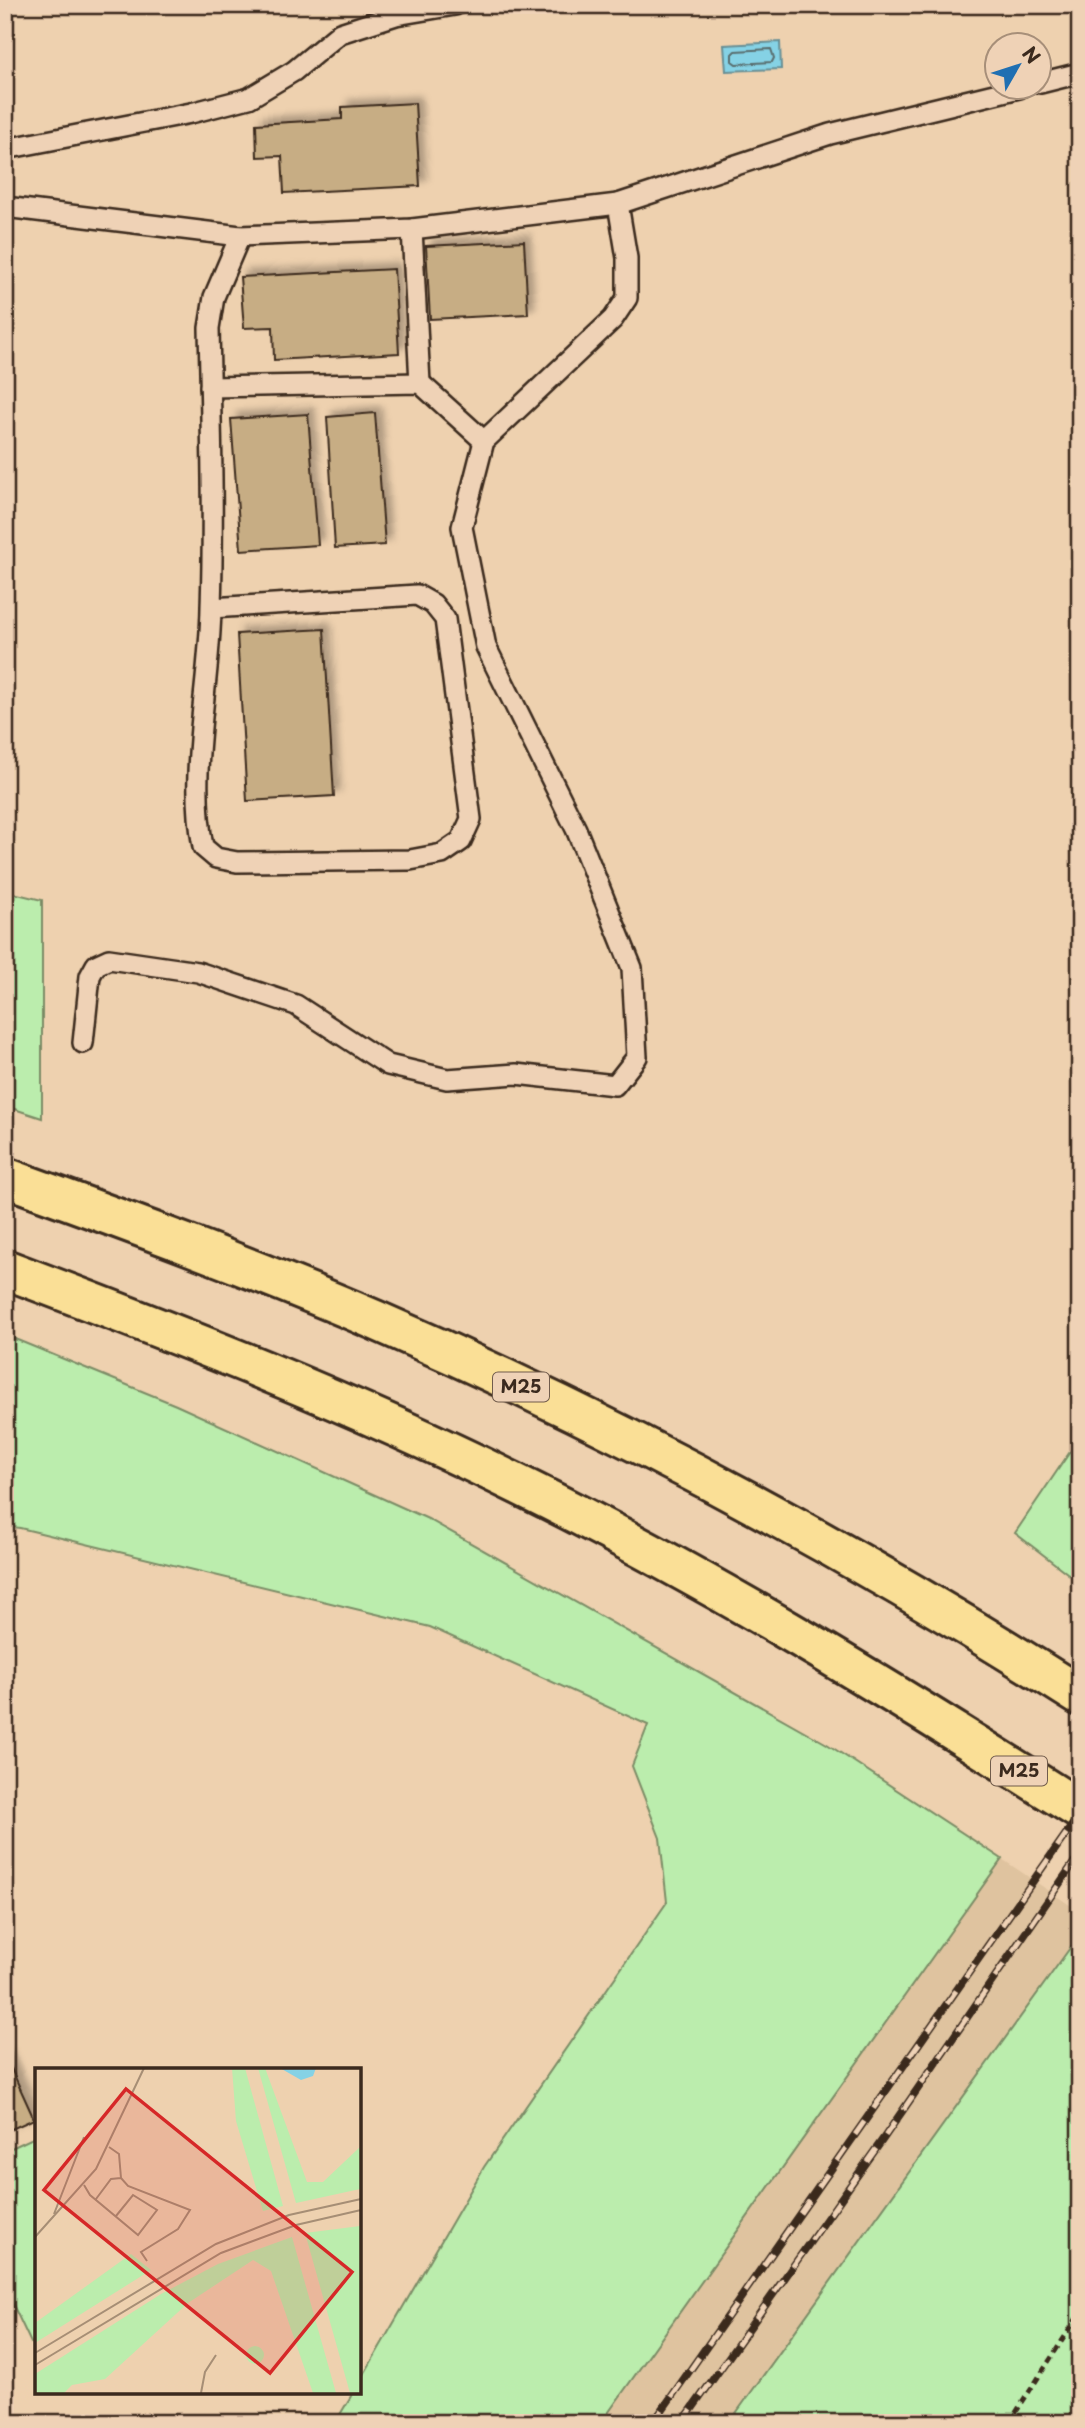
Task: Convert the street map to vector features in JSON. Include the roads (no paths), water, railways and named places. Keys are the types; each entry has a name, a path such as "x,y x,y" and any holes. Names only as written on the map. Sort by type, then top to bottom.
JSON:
{"highway":[{"name":"M25","path":"5,1177 239,1265 362,1315 554,1402 721,1485 810,1534 1080,1696"},
{"name":"M25","path":"5,1269 168,1331 349,1405 521,1485 687,1574 958,1733 1080,1810"}],"lane":[{"path":"5,149 191,113 249,98 294,71 340,33 396,15 456,5"},
{"path":"1054,80 1080,73"},
{"path":"5,206 240,236 412,229 618,204 830,134 984,97"},
{"path":"83,1043 90,976 96,965 109,959 198,972 296,1005 388,1066 447,1079 516,1074 615,1085 637,1057 632,968 576,829 486,647 461,527 484,441 613,319 627,298 628,258 618,204"},
{"path":"412,229 420,383"},
{"path":"212,608 417,595 433,604 445,619 471,819 461,841 442,854 410,860 237,862 216,858 203,847 199,828 198,779 212,608 209,328 214,297 240,236"},
{"path":"210,387 420,383 484,441"}],"water":[{"path":"780,42 781,69 726,71 724,45"}],"railway":[{"path":"653,2423 1080,1814"},
{"path":"682,2423 1080,1854"}]}
